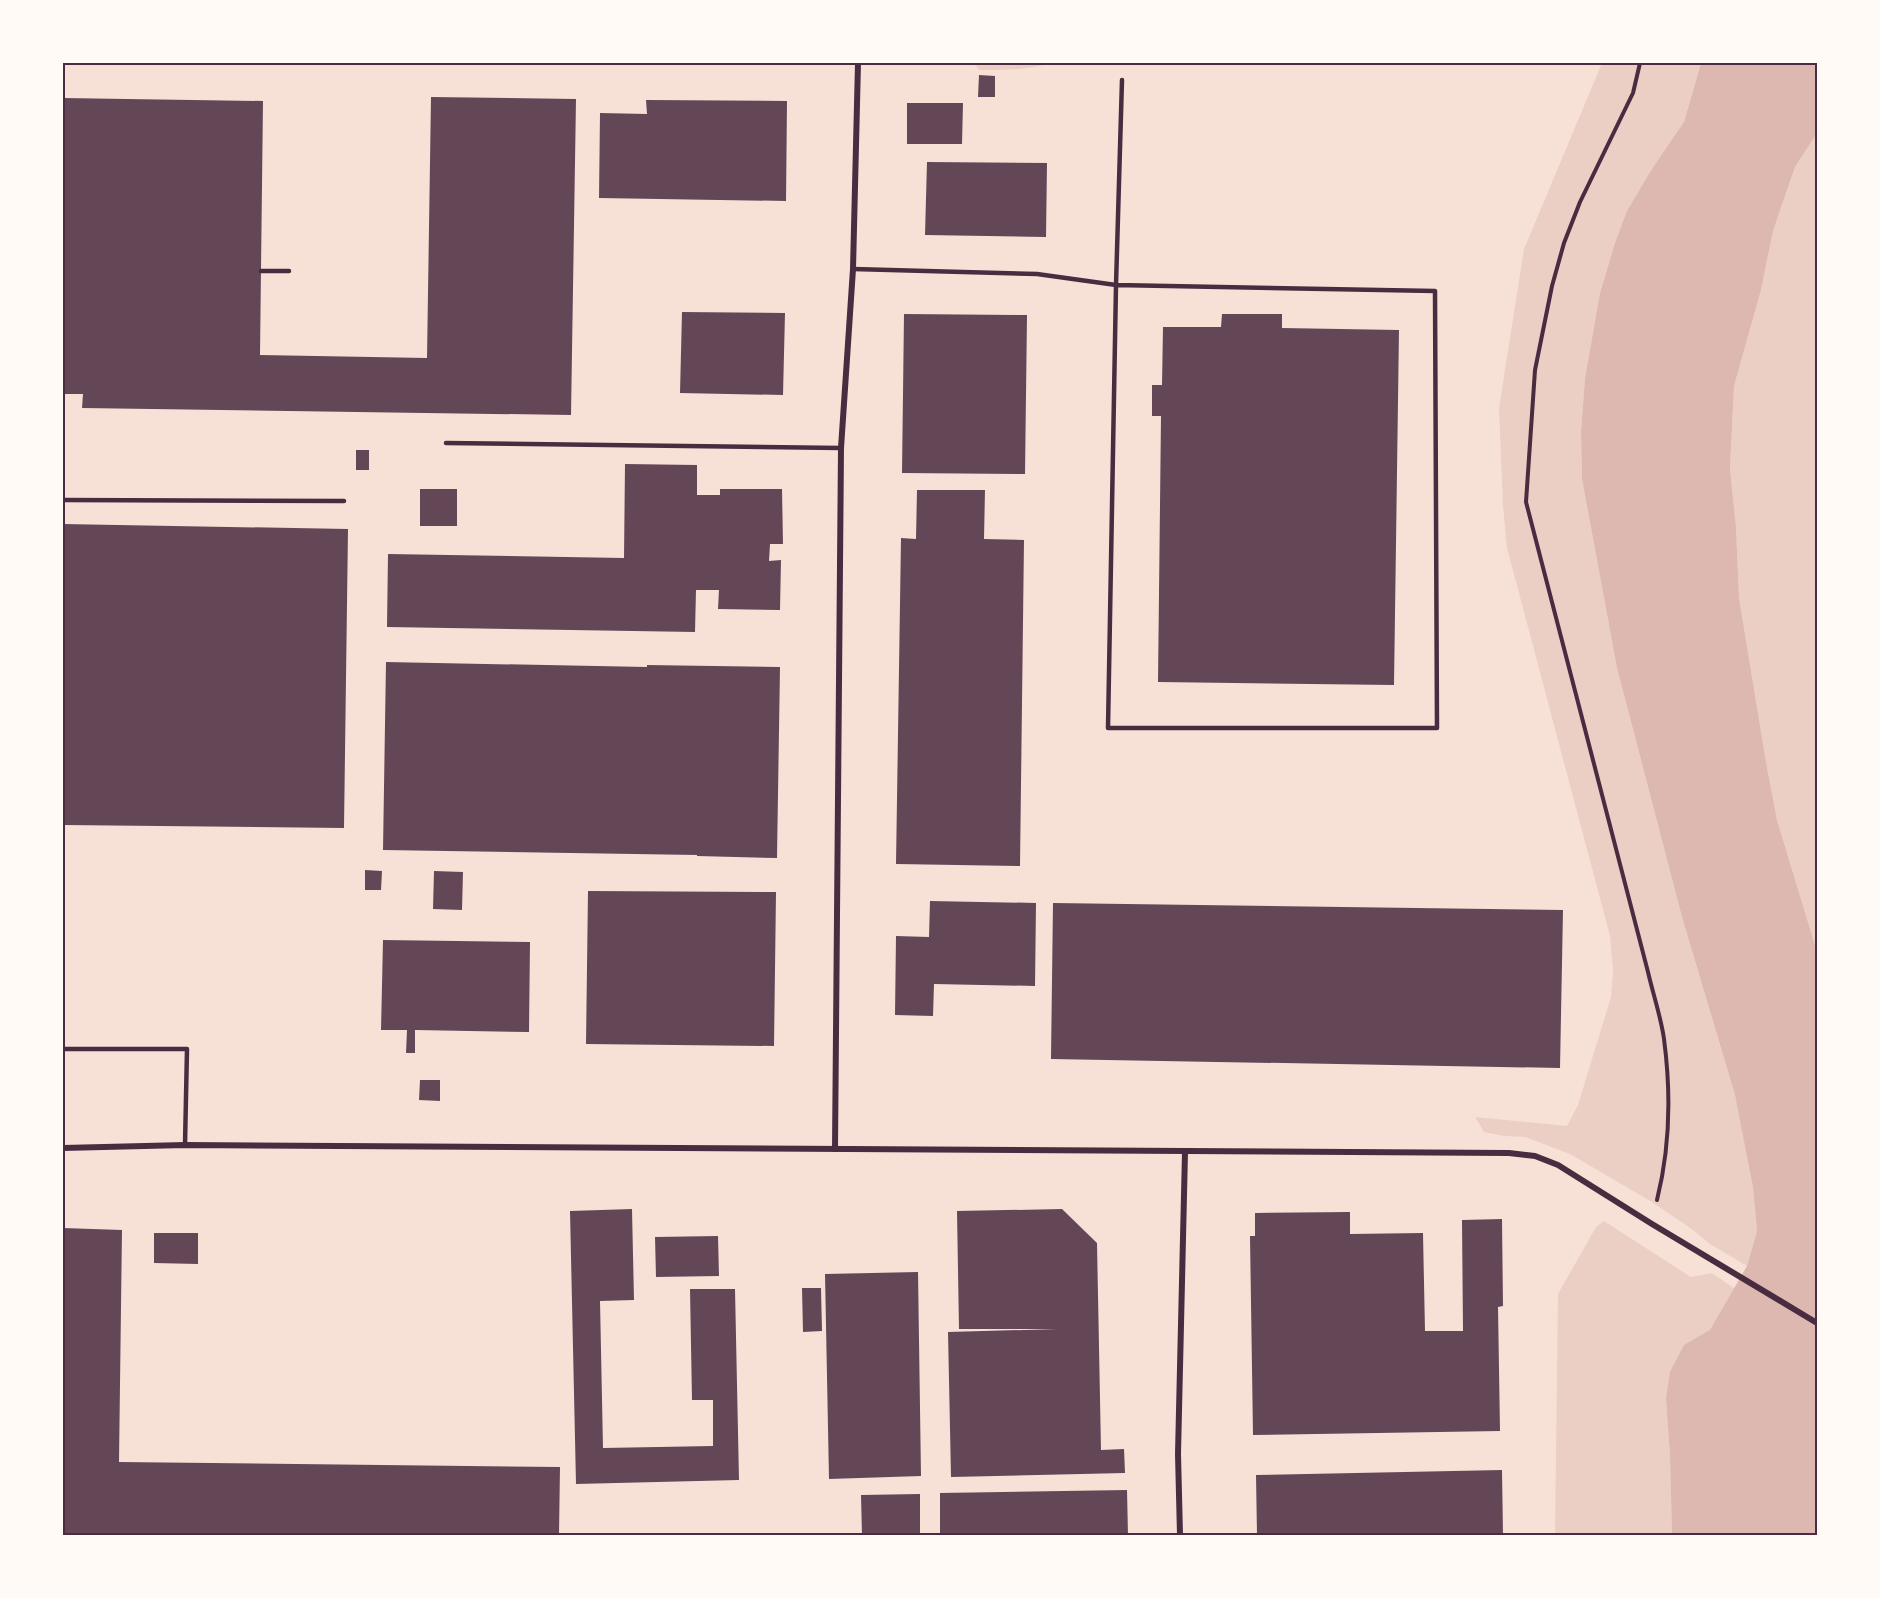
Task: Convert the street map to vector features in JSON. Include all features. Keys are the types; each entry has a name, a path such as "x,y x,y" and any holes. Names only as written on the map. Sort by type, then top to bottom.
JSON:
{"street":[{"path":"835,1149 841,448 853,269 858,63"},
{"path":"63,1148 185,1145 1509,1153 1535,1156 1558,1165 1731,1273 1817,1323"},
{"path":"1180,1535 1178,1454 1185,1152"}],"lane":[{"path":"853,269 1037,274 1116,285 1435,291 1437,728 1108,728 1116,285 1122,80"},
{"path":"261,271 289,271"},
{"path":"446,443 841,448"},
{"path":"63,500 344,501"},
{"path":"63,1049 186,1049 185,1145"}],"path":[{"path":"1640,63 1633,93 1580,202 1564,243 1552,286 1535,370 1526,502 1664,1038 1668,1104 1665,1170 1652,1224"}],"shaded area":[{"path":"974,63 1051,63 1007,70 979,70"},
{"path":"1602,63 1701,63 1684,122 1614,246 1600,293 1585,378 1581,432 1582,479 1617,668 1682,917 1735,1095 1747,1150 1757,1231 1747,1266 1710,1244 1652,1202 1570,1154 1525,1137 1484,1132 1475,1117 1567,1126 1578,1105 1611,997 1613,971 1610,936 1507,548 1499,408 1524,249"},
{"path":"1701,63 1817,63 1817,133 1795,167 1773,231 1761,290 1734,386 1730,469 1736,527 1739,598 1766,762 1777,820 1817,952 1817,1535 1672,1535 1666,1398 1670,1372 1684,1345 1710,1330 1747,1266 1757,1231 1753,1187 1735,1095 1682,917 1617,668 1582,479 1581,432 1585,378 1600,293 1627,211 1684,122"},
{"path":"1817,133 1817,952 1777,820 1766,762 1739,598 1736,527 1730,469 1734,386 1761,290 1773,231 1795,167"},
{"path":"1604,1221 1691,1277 1712,1273 1735,1289 1710,1331 1684,1345 1666,1398 1672,1535 1555,1535 1558,1294 1596,1227"}],"building":[{"path":"979,75 995,76 995,97 978,97"},
{"path":"431,97 576,99 571,415 82,408 83,394 63,394 63,98 263,101 260,355 427,358"},
{"path":"646,100 787,101 786,201 599,198 600,113 647,114"},
{"path":"907,103 963,103 962,144 907,144"},
{"path":"927,162 1047,163 1046,237 925,235"},
{"path":"682,312 785,313 783,395 680,393"},
{"path":"904,314 1027,315 1025,474 902,473"},
{"path":"1222,314 1282,314 1282,328 1399,330 1394,685 1158,682 1161,416 1152,416 1152,385 1162,385 1163,327 1221,327"},
{"path":"356,450 369,450 369,470 356,470"},
{"path":"625,464 697,465 697,495 720,495 720,489 782,489 783,544 770,544 769,561 781,560 780,610 718,609 719,590 696,590 695,632 387,627 388,554 624,558"},
{"path":"420,489 457,489 457,526 420,526"},
{"path":"917,490 985,490 984,539 1024,540 1020,866 896,864 901,538 916,539"},
{"path":"63,524 348,529 344,828 63,825"},
{"path":"386,662 780,667 777,858 383,850"},
{"path":"365,870 382,871 381,890 365,890"},
{"path":"434,871 463,872 462,910 433,909"},
{"path":"588,891 776,892 774,1046 586,1044"},
{"path":"930,901 1036,903 1035,986 934,984 933,1016 895,1015 896,936 929,937"},
{"path":"1053,903 1563,910 1560,1068 1051,1059"},
{"path":"383,940 530,942 529,1032 415,1030 415,1053 406,1053 407,1030 381,1030"},
{"path":"420,1080 440,1080 440,1101 419,1100"},
{"path":"632,1209 634,1300 600,1301 603,1448 713,1446 713,1400 692,1400 690,1289 735,1289 739,1480 576,1484 570,1211"},
{"path":"1062,1209 1097,1243 1101,1450 1124,1449 1125,1473 951,1477 948,1332 1057,1329 959,1329 957,1211"},
{"path":"1350,1212 1350,1234 1423,1233 1425,1331 1463,1331 1462,1220 1502,1219 1503,1306 1498,1307 1500,1431 1253,1435 1250,1236 1255,1236 1255,1213"},
{"path":"63,1228 122,1230 119,1462 560,1467 559,1535 63,1535"},
{"path":"154,1233 198,1233 198,1264 154,1263"},
{"path":"718,1236 719,1276 656,1277 655,1237"},
{"path":"918,1272 921,1476 829,1479 825,1274"},
{"path":"802,1288 821,1288 822,1331 803,1332"},
{"path":"1502,1470 1503,1535 1257,1535 1256,1475"},
{"path":"1127,1490 1128,1535 940,1535 940,1493"},
{"path":"920,1494 920,1535 862,1535 861,1495"}]}
